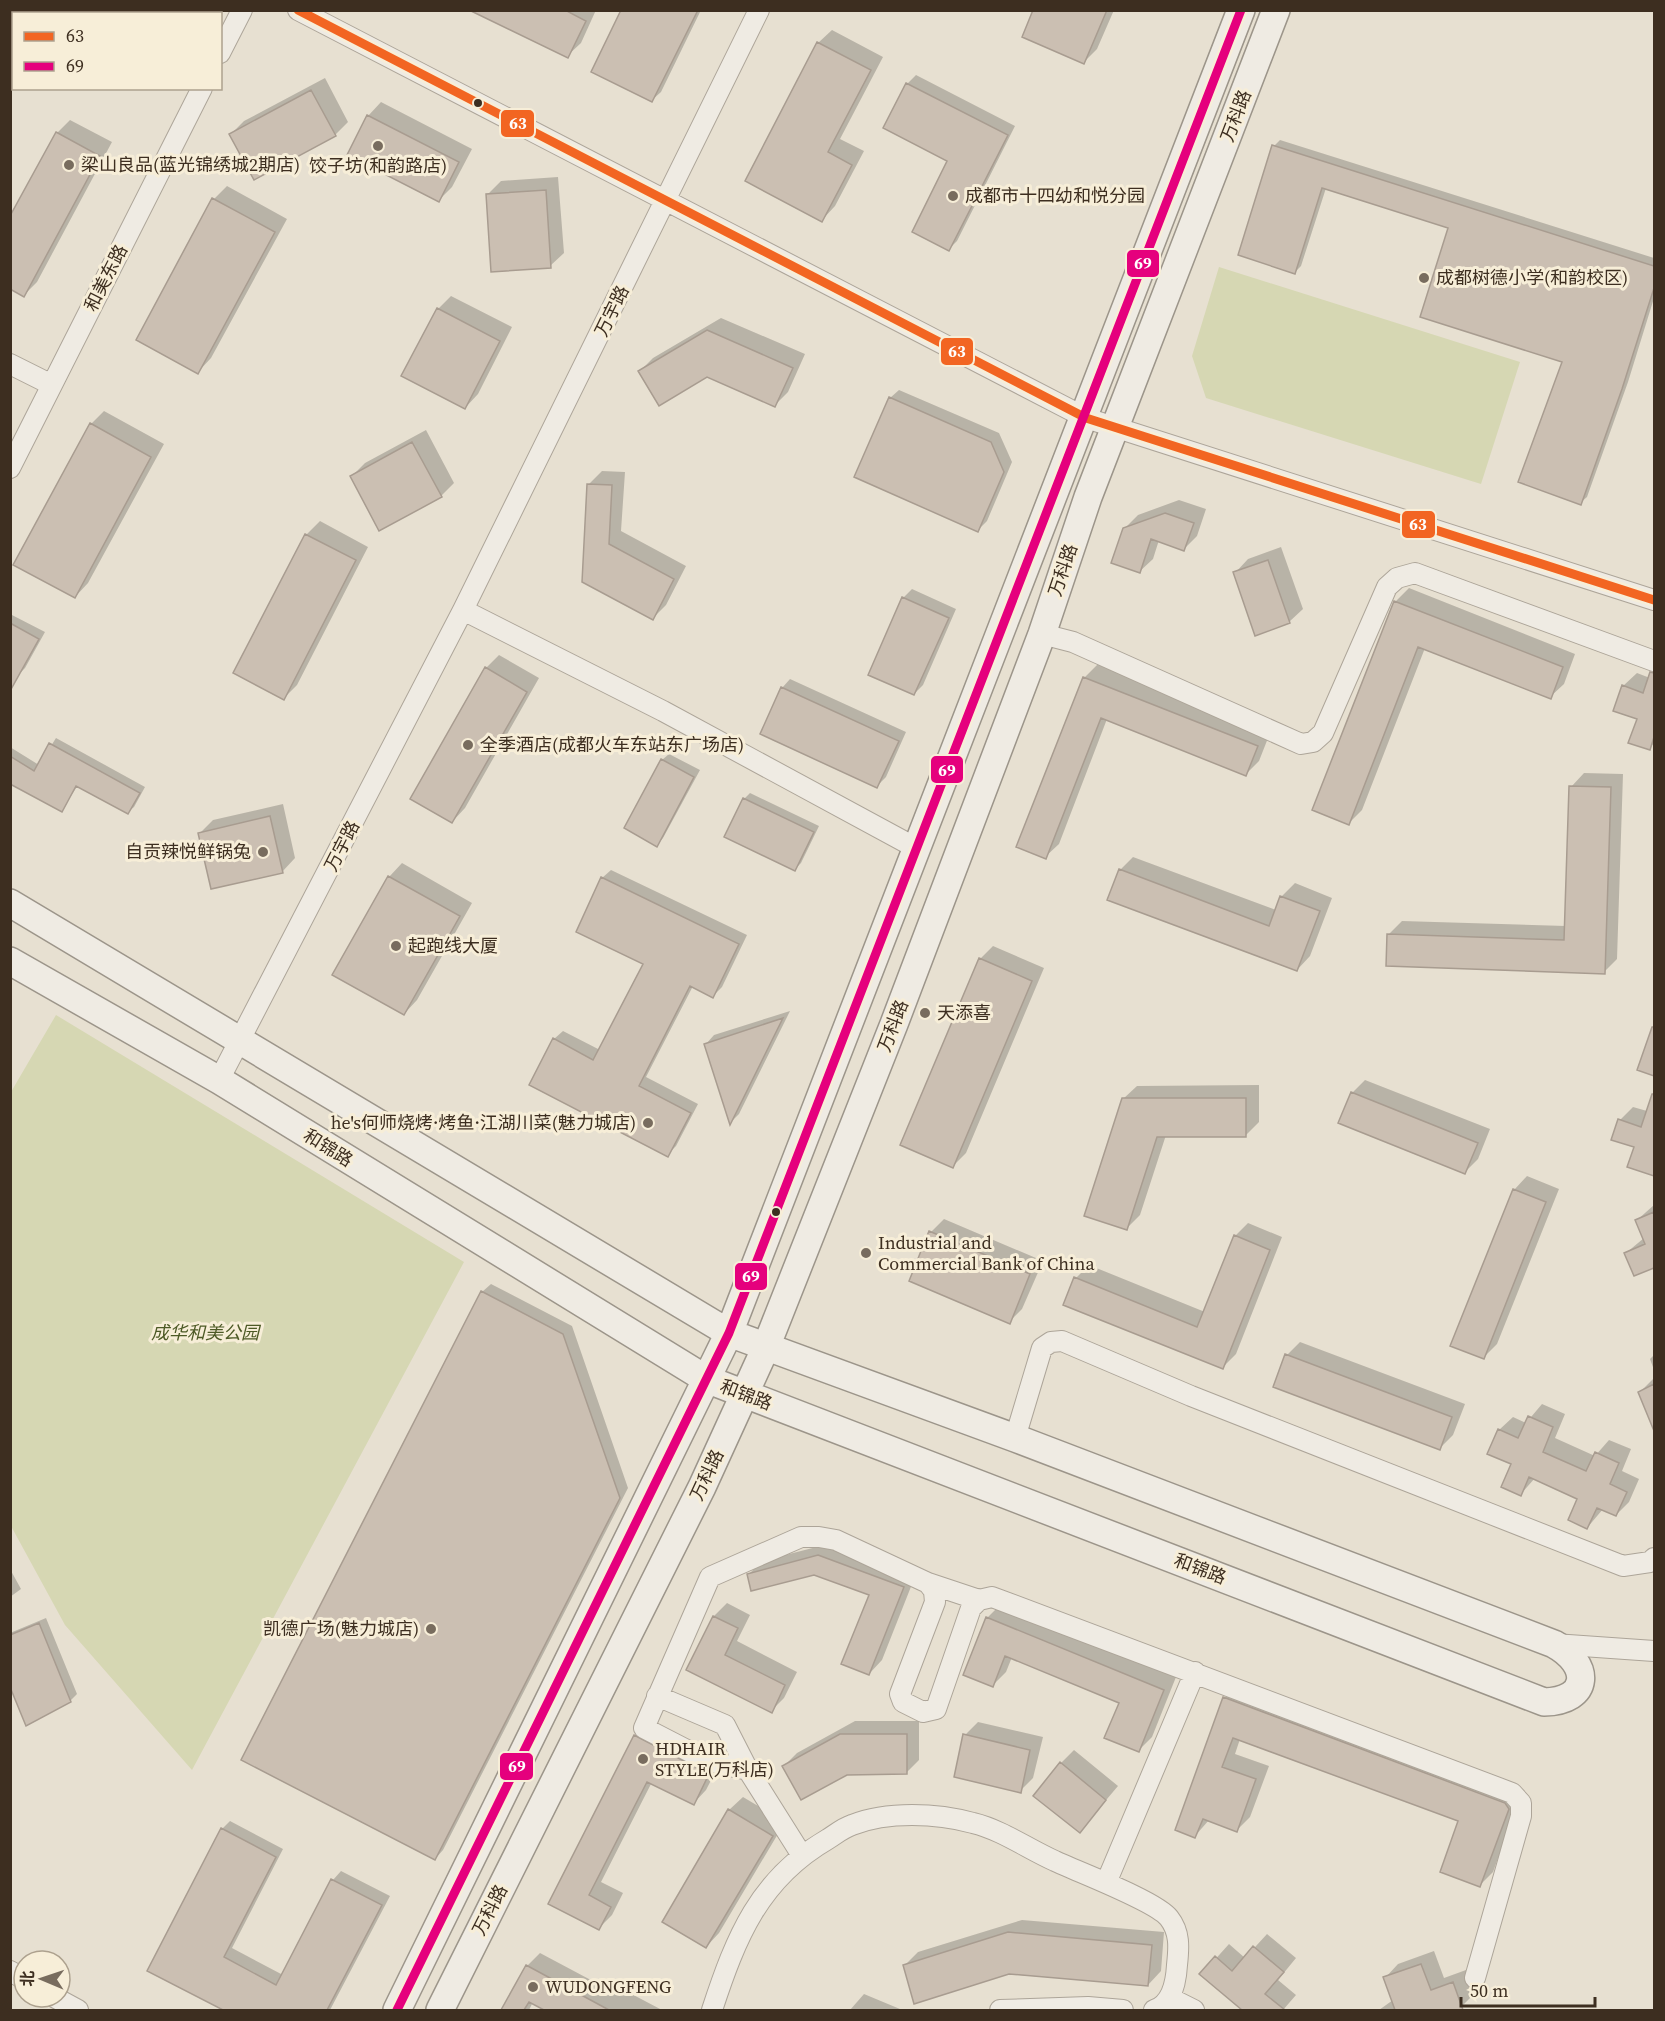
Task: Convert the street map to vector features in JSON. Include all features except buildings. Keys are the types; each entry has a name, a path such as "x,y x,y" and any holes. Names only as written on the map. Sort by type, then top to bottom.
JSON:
{"main road":[{"name":"万科路","path":"397,2010 729,1333 1005,620 1086,418 1241,10"},
{"name":"万科路","path":"440,2010 702,1487 766,1347 894,1024 1042,634 1088,497 1275,10"},
{"path":"10,903 242,1039 729,1333 1015,1438 1554,1644"},
{"name":"和锦路","path":"10,961 219,1080 706,1379 1544,1702 1567,1699 1573,1696 1580,1685 1579,1664 1568,1652 1554,1644"}],"street":[{"path":"222,49 242,10"},
{"path":"298,10 1086,418 1654,600"},
{"name":"万宇路","path":"219,1080 463,610 750,10"},
{"name":"万宇路","path":"661,199 759,10"},
{"name":"和美东路","path":"10,468 201,90"},
{"path":"10,364 52,385"},
{"path":"1042,634 1073,642 1301,744 1313,741 1323,733 1387,587 1397,578 1415,573 1654,661"},
{"path":"463,610 663,711 918,849"},
{"path":"1015,1438 1042,1348 1051,1342 1062,1341 1201,1400 1496,1518 1623,1566 1650,1562 1654,1558"},
{"path":"748,1770 708,1761 644,1728 711,1577 753,1556 801,1537 819,1537 836,1540 928,1583 979,1600"},
{"path":"928,1583 934,1591 935,1602 900,1694 903,1702 923,1712 936,1709 970,1608 979,1600 992,1597 1512,1793 1521,1803 1521,1816 1475,1978"},
{"path":"1554,1644 1654,1651"},
{"path":"1106,1883 1196,1672"},
{"path":"657,1696 725,1725 748,1770 801,1854"},
{"path":"712,2010 742,1930 766,1891 801,1854 852,1825 893,1816 931,1816 974,1823 1106,1883 1167,1916 1179,1935 1178,1966 1170,1998 1161,2008 1154,2010"},
{"path":"1170,1998 1194,2010"},
{"path":"1000,2010 1088,2007 1123,2010"}],"green space":[{"path":"1219,267 1520,362 1481,484 1206,398 1192,356"},
{"name":"成华和美公园","path":"56,1015 464,1262 192,1770 65,1625 11,1526 11,1092"}],"transit line":[{"name":"63","path":"298,10 1086,418 1654,600"},
{"name":"69","path":"397,2010 729,1333 1241,10"}],"place":[{"name":"饺子坊(和韵路店)","path":"378,146"},
{"name":"梁山良品(蓝光锦绣城2期店)","path":"69,165"},
{"name":"成都市十四幼和悦分园","path":"953,196"},
{"name":"成都树德小学(和韵校区)","path":"1424,278"},
{"name":"全季酒店(成都火车东站东广场店)","path":"468,745"},
{"name":"自贡辣悦鲜锅兔","path":"263,852"},
{"name":"起跑线大厦","path":"396,946"},
{"name":"天添喜","path":"925,1013"},
{"name":"he's何师烧烤·烤鱼·江湖川菜(魅力城店)","path":"648,1123"},
{"name":"Industrial and Commercial Bank of China","path":"866,1253"},
{"name":"凯德广场(魅力城店)","path":"431,1629"},
{"name":"HDHAIR STYLE(万科店)","path":"643,1759"},
{"name":"WUDONGFENG","path":"533,1987"}]}
